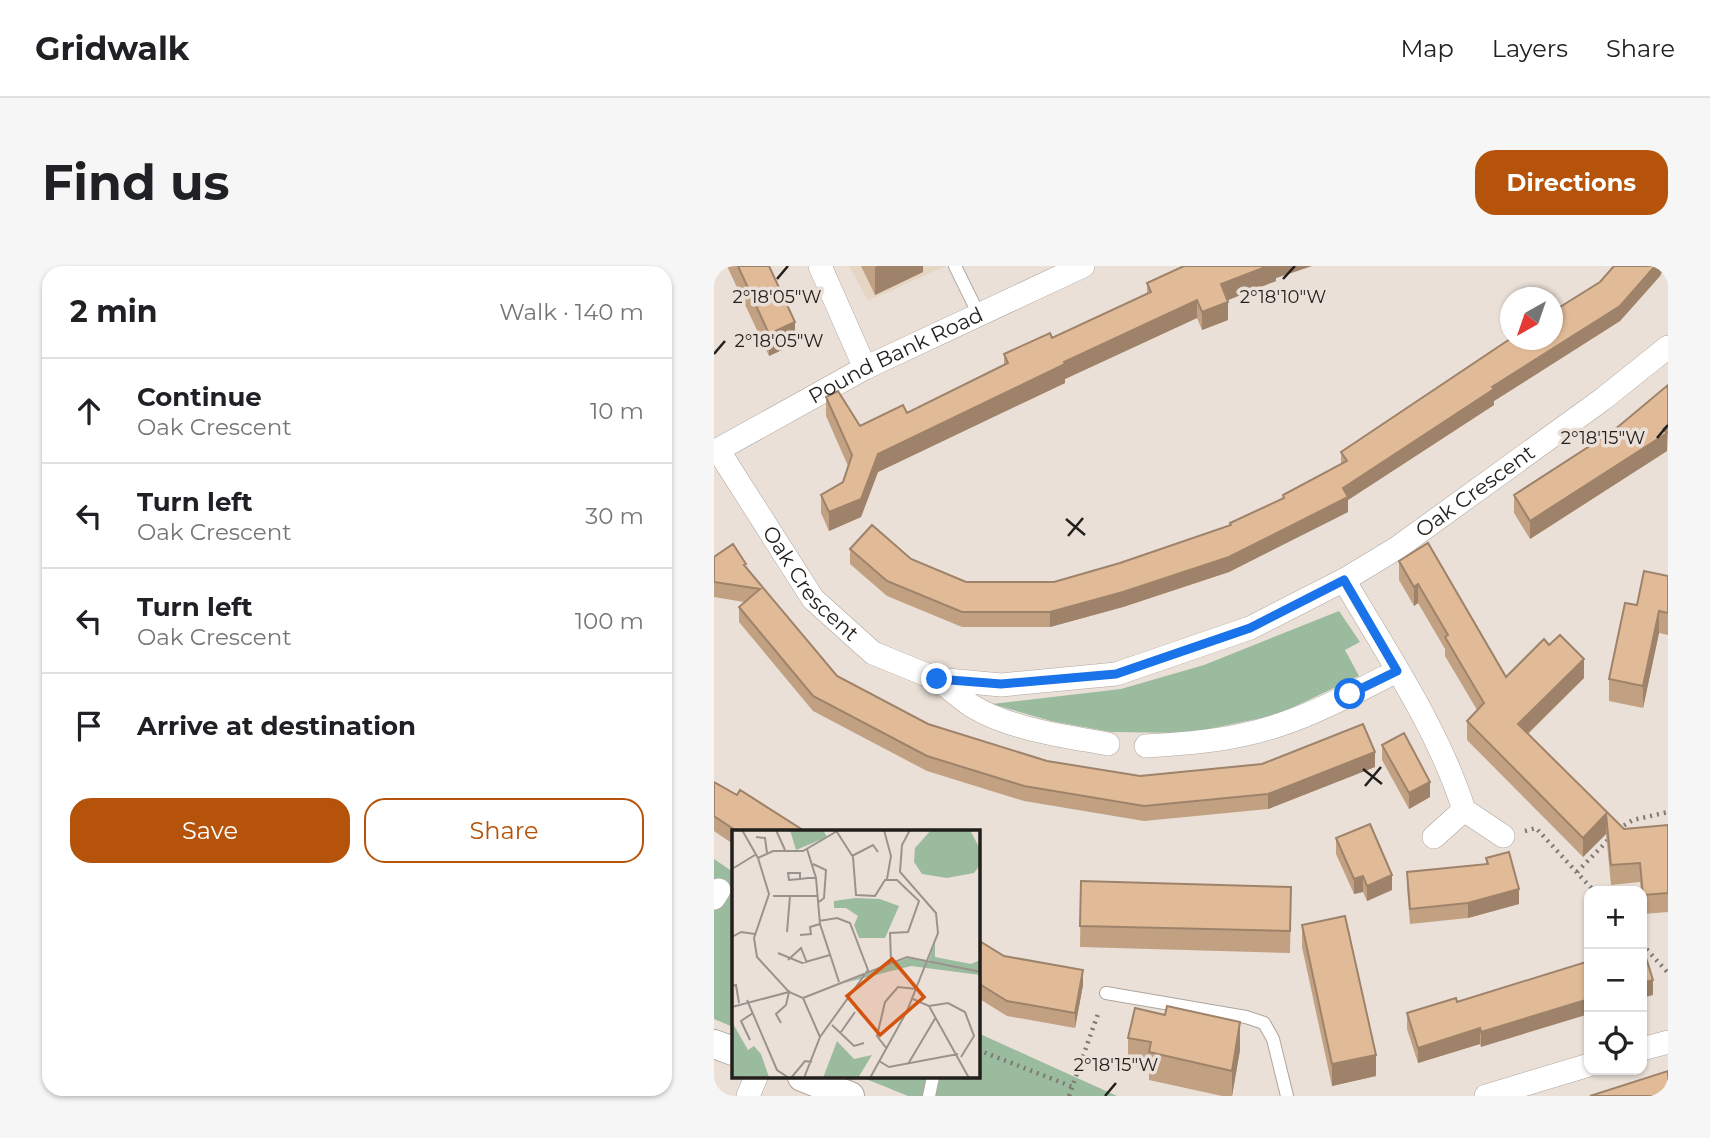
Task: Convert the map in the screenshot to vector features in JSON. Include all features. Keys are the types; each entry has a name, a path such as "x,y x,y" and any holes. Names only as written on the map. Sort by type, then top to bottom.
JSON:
{"street":[{"path":"820,266 865,368"},
{"name":"Pound Bank Road","path":"716,451 865,368 1083,266"},
{"name":"Oak Crescent","path":"937,679 1001,684 1116,674 1250,628 1344,580 1408,540 1603,399 1668,347"},
{"name":"Oak Crescent","path":"716,451 813,599 873,653 937,679 972,706 993,717 1049,733 1108,744"},
{"path":"1344,580 1432,731 1453,777 1464,810 1503,836"},
{"path":"1146,746 1215,741 1246,735 1299,718 1397,671"},
{"path":"1434,837 1464,810"},
{"path":"1647,1047 1668,1041"},
{"path":"714,1044 732,1051"},
{"path":"1486,1096 1584,1067"},
{"path":"748,1096 755,1079"},
{"path":"807,1079 850,1096"}],"lane":[{"path":"955,266 979,316"},
{"path":"1106,993 1246,1017 1264,1023 1273,1039 1287,1096"}],"path":[{"path":"1577,872 1618,829 1633,820 1668,812"},
{"path":"1503,836 1536,828 1590,886"},
{"path":"1646,949 1668,973"},
{"path":"1069,1096 1106,993"},
{"path":"980,1051 1073,1087"}],"shaded area":[{"path":"849,266 946,266 868,301"}],"green space":[{"path":"1339,611 1360,642 1345,650 1359,676 1277,715 1188,733 1111,732 1051,721 992,704 1121,689 1204,665"},
{"path":"714,859 732,871 732,1027 714,1019"},
{"path":"980,1034 1117,1096 908,1096 866,1079 980,1079"}],"building":[{"path":"738,266 769,266 795,322 769,334"},
{"path":"1184,266 1268,266 1221,284 1228,302 1202,312 1197,300 878,454 861,499 829,512 821,495 843,482 852,455 826,397 838,391 860,426 903,405 907,413 1008,363 1004,354 1050,333 1052,338 1151,292 1147,283"},
{"path":"1614,266 1655,266 1620,306 1563,342 1563,305 1600,282"},
{"path":"1500,346 1500,350 1550,350 1343,488 1348,497 1229,557 1123,592 1050,612 962,612 887,581 850,549 872,525 911,559 966,582 1054,582 1120,563 1231,525 1230,523 1284,498 1283,495 1347,461 1341,452"},
{"path":"1668,385 1668,425 1663,429 1667,433 1530,521 1514,495 1613,431"},
{"path":"1428,543 1506,677 1544,639 1549,645 1560,635 1584,659 1518,724 1624,829 1668,825 1668,893 1647,895 1647,886 1642,886 1640,863 1611,865 1606,814 1583,838 1467,721 1484,703 1418,584 1414,587 1399,561"},
{"path":"733,544 746,564 744,565 837,676 928,724 1047,761 1140,776 1262,764 1363,724 1375,752 1268,794 1144,806 1024,786 927,756 813,696 739,607 760,589 714,582 714,557"},
{"path":"1644,571 1668,576 1668,613 1659,611 1643,686 1609,679 1625,603 1637,605"},
{"path":"1404,733 1430,782 1409,793 1382,745"},
{"path":"714,782 737,795 740,790 803,830 735,830 714,816"},
{"path":"1370,824 1392,875 1367,886 1363,876 1354,879 1336,838"},
{"path":"1509,852 1519,889 1468,903 1410,909 1407,872 1488,864 1486,858"},
{"path":"1081,881 1291,887 1290,931 1080,926"},
{"path":"1345,916 1376,1055 1332,1064 1302,925"},
{"path":"980,941 1004,956 1083,970 1075,1013 1007,1001 980,984"},
{"path":"1647,961 1653,980 1647,982"},
{"path":"1584,963 1584,1001 1481,1032 1480,1028 1418,1048 1407,1013 1456,998 1457,1002"},
{"path":"1167,1006 1240,1022 1232,1071 1149,1052 1151,1042 1128,1038 1135,1008 1165,1015"},
{"path":"1668,1071 1668,1096 1590,1096"}],"route":[{"path":"937,679 1001,684 1116,674 1250,628 1344,580 1397,671 1350,694"}]}
